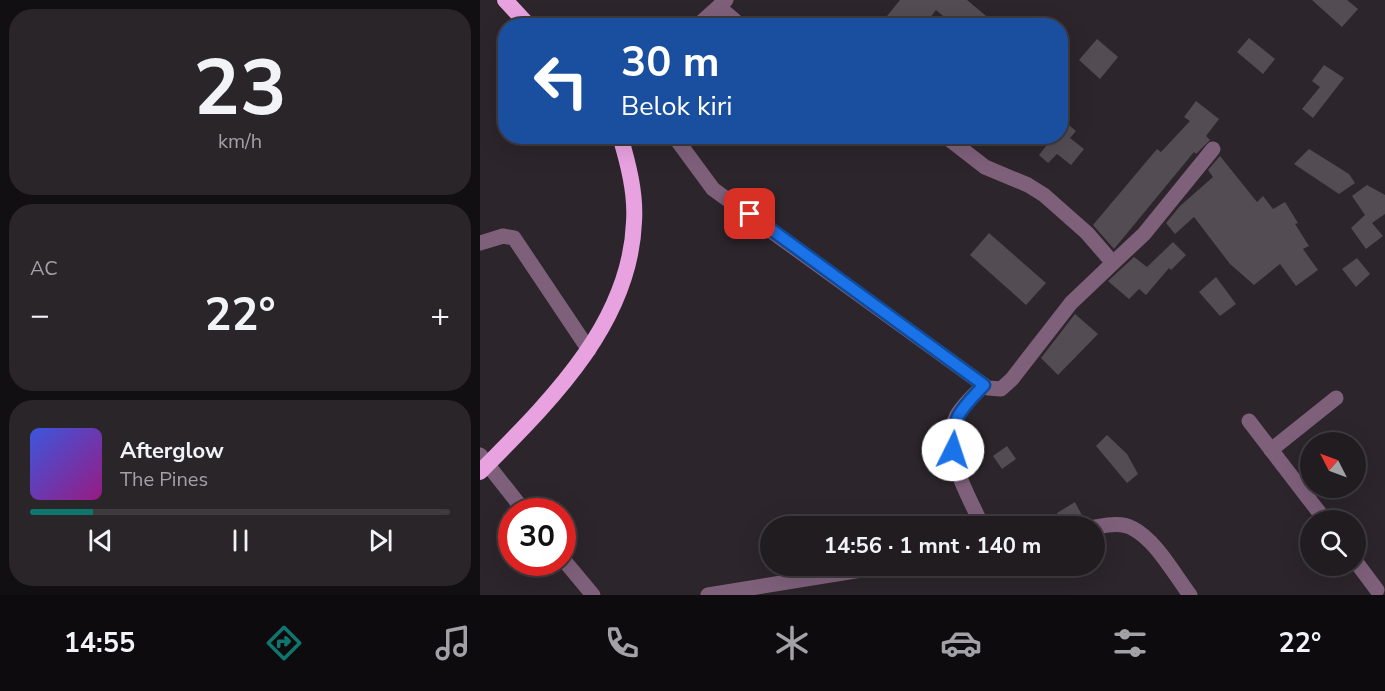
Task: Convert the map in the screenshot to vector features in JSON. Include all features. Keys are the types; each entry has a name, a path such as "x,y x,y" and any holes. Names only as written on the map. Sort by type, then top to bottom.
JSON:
{"highway":[{"path":"505,0 522,18"},
{"path":"482,464 590,350 609,316 619,290 634,223 633,192 622,144"}],"street":[{"path":"706,18 722,4 734,18"},
{"path":"680,144 713,189 988,388 1001,389 1012,379 1071,303 1144,234 1213,149"},
{"path":"956,144 985,166 1028,185 1044,195 1081,227 1113,263"},
{"path":"480,243 503,236 514,238 590,350"},
{"path":"977,516 957,471 952,429 957,414 984,385"},
{"path":"1271,450 1336,398"},
{"path":"1249,421 1317,510"},
{"path":"482,464 512,498"},
{"path":"1105,526 1119,524 1131,527 1152,546 1190,595"},
{"path":"576,575 593,595"},
{"path":"1366,575 1377,590"},
{"path":"708,595 824,576"}],"building":[{"path":"900,0 967,0 988,18 946,18 936,10 930,18 885,18"},
{"path":"1312,0 1347,0 1358,9 1342,27"},
{"path":"1249,38 1275,59 1263,74 1237,52"},
{"path":"1097,39 1118,57 1100,79 1079,60"},
{"path":"1324,65 1344,78 1313,118 1302,109 1320,87 1312,81"},
{"path":"1196,101 1219,119 1206,136 1210,140 1196,154 1194,152 1114,249 1093,225 1157,149 1161,152 1190,121 1184,117"},
{"path":"1068,124 1076,131 1070,138 1084,149 1071,165 1057,154 1048,163 1039,155 1048,144 1068,144"},
{"path":"1309,149 1349,174 1355,183 1339,194 1294,164"},
{"path":"1220,156 1257,202 1263,196 1273,209 1285,202 1298,223 1295,224 1309,246 1303,249 1318,270 1296,286 1280,264 1254,285 1230,264 1194,217 1175,234 1166,223 1180,206 1213,177 1208,170"},
{"path":"1367,185 1385,195 1385,214 1372,223 1383,236 1366,249 1351,228 1365,215 1352,196"},
{"path":"989,233 1046,283 1026,305 970,255"},
{"path":"1173,242 1186,255 1171,270 1169,268 1146,295 1139,289 1129,299 1108,281 1134,257 1147,267"},
{"path":"1357,258 1370,274 1356,287 1342,269"},
{"path":"1216,277 1236,304 1220,316 1199,292"},
{"path":"1075,314 1098,334 1058,375 1041,358"},
{"path":"1107,435 1127,454 1138,474 1127,483 1096,446"},
{"path":"1007,446 1016,459 1002,469 993,456"},
{"path":"1075,502 1082,516 1058,516 1057,513"}],"route":[{"path":"750,214 984,385 957,414 952,429 953,450"}]}
